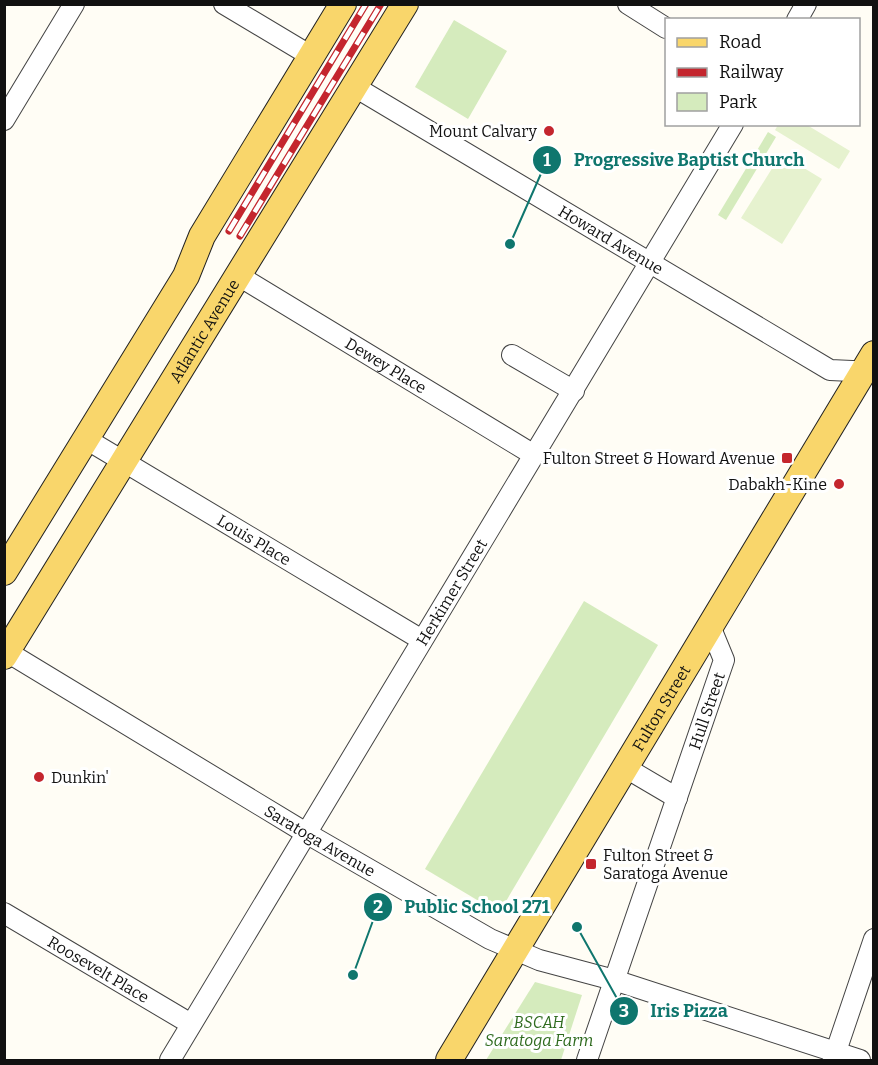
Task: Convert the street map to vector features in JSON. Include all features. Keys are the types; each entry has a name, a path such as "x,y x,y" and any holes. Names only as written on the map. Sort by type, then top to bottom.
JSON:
{"main road":[{"path":"4,572 186,276 202,236 343,4"},
{"name":"Atlantic Avenue","path":"5,652 405,4"},
{"name":"Fulton Street","path":"448,1060 870,366"}],"street":[{"path":"4,120 74,4"},
{"path":"224,4 312,56"},
{"path":"628,4 665,27"},
{"path":"798,18 806,4"},
{"name":"Howard Avenue","path":"355,87 830,370 870,366"},
{"name":"Herkimer Street","path":"170,1060 732,126"},
{"name":"Dewey Place","path":"239,276 534,455"},
{"path":"512,355 574,391"},
{"name":"Louis Place","path":"86,439 422,640"},
{"name":"Hull Street","path":"587,1060 724,660 710,626"},
{"name":"Saratoga Avenue","path":"5,652 306,833 490,939 539,960 614,980 834,1057 860,1060"},
{"path":"626,768 677,798"},
{"name":"Roosevelt Place","path":"4,913 191,1024"},
{"path":"834,1057 873,939"}],"green space":[{"path":"454,20 507,51 468,119 415,87"},
{"path":"777,126 809,126 850,151 839,169 775,130"},
{"path":"768,132 776,137 726,220 718,215"},
{"path":"781,154 822,179 782,244 741,218"},
{"path":"584,601 658,645 499,913 425,869"},
{"name":"BSCAH Saratoga Farm","path":"535,982 582,995 561,1060 486,1060"}],"railway":[{"path":"229,231 366,4"},
{"path":"240,236 381,4"}],"place":[{"name":"Mount Calvary","path":"549,131"},
{"name":"Progressive Baptist Church","path":"510,244"},
{"name":"Fulton Street & Howard Avenue","path":"787,458"},
{"name":"Dabakh-Kine","path":"839,484"},
{"name":"Dunkin'","path":"39,777"},
{"name":"Fulton Street & Saratoga Avenue","path":"591,864"},
{"name":"Iris Pizza","path":"577,927"},
{"name":"Public School 271","path":"353,975"}]}
